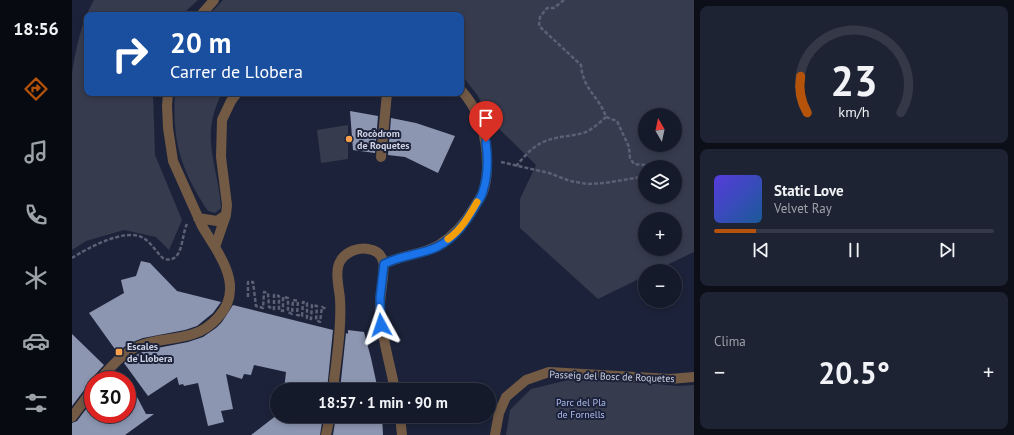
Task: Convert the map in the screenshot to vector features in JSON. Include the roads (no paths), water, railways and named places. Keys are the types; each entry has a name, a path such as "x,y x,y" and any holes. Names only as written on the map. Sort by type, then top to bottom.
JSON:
{"street":[{"path":"204,12 214,0"},
{"path":"384,264 391,260 438,246 454,235 466,222 483,193 486,176 487,150 480,118 464,93"},
{"path":"107,371 123,356 139,346 150,342 192,334 203,330 214,322 228,302 230,290 229,277 224,264 198,218 173,161 168,128 168,96"},
{"path":"215,247 226,215 227,205 221,157 222,120 230,101 234,96"},
{"path":"381,157 387,96"},
{"path":"198,218 217,221 226,215"},
{"path":"334,383 340,314 337,274 340,260 352,251 364,248 372,249 379,253 384,264 380,298 381,325 393,383"},
{"name":"Passeig del Bosc de Roquetes","path":"495,435 499,413 506,397 526,380 549,372 670,379 694,377"},
{"path":"72,416 84,401"},
{"path":"326,435 329,423"},
{"path":"401,423 402,435"}],"place":[{"name":"Rocòdrom de Roquetes","path":"349,139"},
{"name":"Escales de Llobera","path":"119,352"}],"park label":[{"name":"Parc del Pla de Fornells","path":"581,408"}]}
